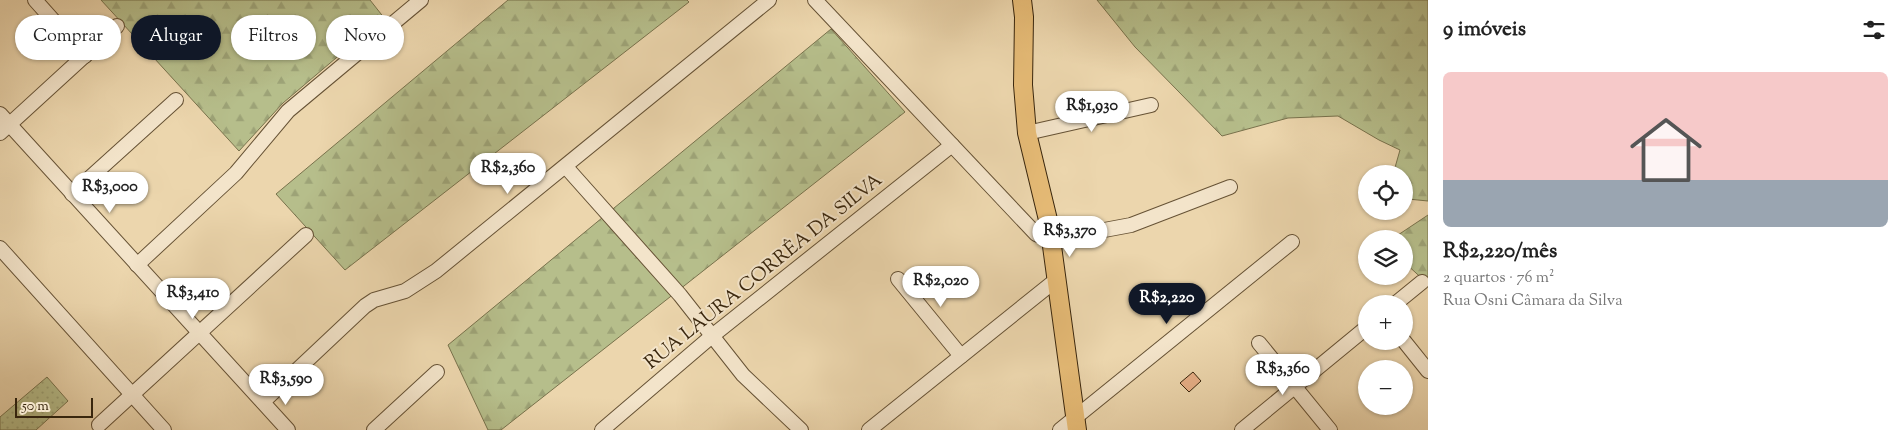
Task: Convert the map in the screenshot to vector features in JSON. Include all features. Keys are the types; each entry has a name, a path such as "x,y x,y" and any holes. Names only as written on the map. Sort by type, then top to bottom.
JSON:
{"main road":[{"path":"1022,0 1024,17 1023,85 1027,133 1046,208 1076,424"}],"street":[{"path":"35,0 48,15"},
{"path":"138,265 236,173 288,111 420,0"},
{"path":"263,402 365,306 379,298 405,291 424,280 566,167 769,0"},
{"path":"815,0 1036,234 1051,240 1131,225 1230,186"},
{"path":"5,129 80,60"},
{"path":"72,194 176,100"},
{"path":"1027,133 1151,105"},
{"path":"0,114 5,129 72,194 288,430"},
{"name":"RUA LAURA CORRÊA DA SILVA","path":"602,430 712,336 952,145"},
{"path":"566,167 680,295 748,381 802,430"},
{"path":"99,425 306,235"},
{"path":"1060,430 1076,424 1292,242"},
{"path":"0,248 164,430"},
{"path":"898,279 961,356"},
{"path":"869,430 1056,280"},
{"path":"1406,295 1422,282"},
{"path":"1242,430 1358,335"},
{"path":"1259,343 1330,430"},
{"path":"1411,350 1428,371"},
{"path":"374,430 437,372"}],"green space":[{"path":"101,0 370,0 382,15 326,15 326,60 334,60 283,103 239,151 156,60 221,60 221,15 131,15 131,33 121,22 121,15 115,15"},
{"path":"508,0 687,0 689,2 345,270 276,194"},
{"path":"1097,0 1428,0 1428,201 1413,200 1413,165 1396,165 1400,150 1338,116 1288,118 1222,136 1135,47"},
{"path":"831,29 905,112 501,430 488,430 448,345"},
{"path":"1428,215 1428,284 1413,270 1413,230 1406,230"},
{"path":"47,377 68,401 36,430 0,430 0,417"}],"building":[{"path":"1193,372 1201,381 1189,392 1180,383"}]}
